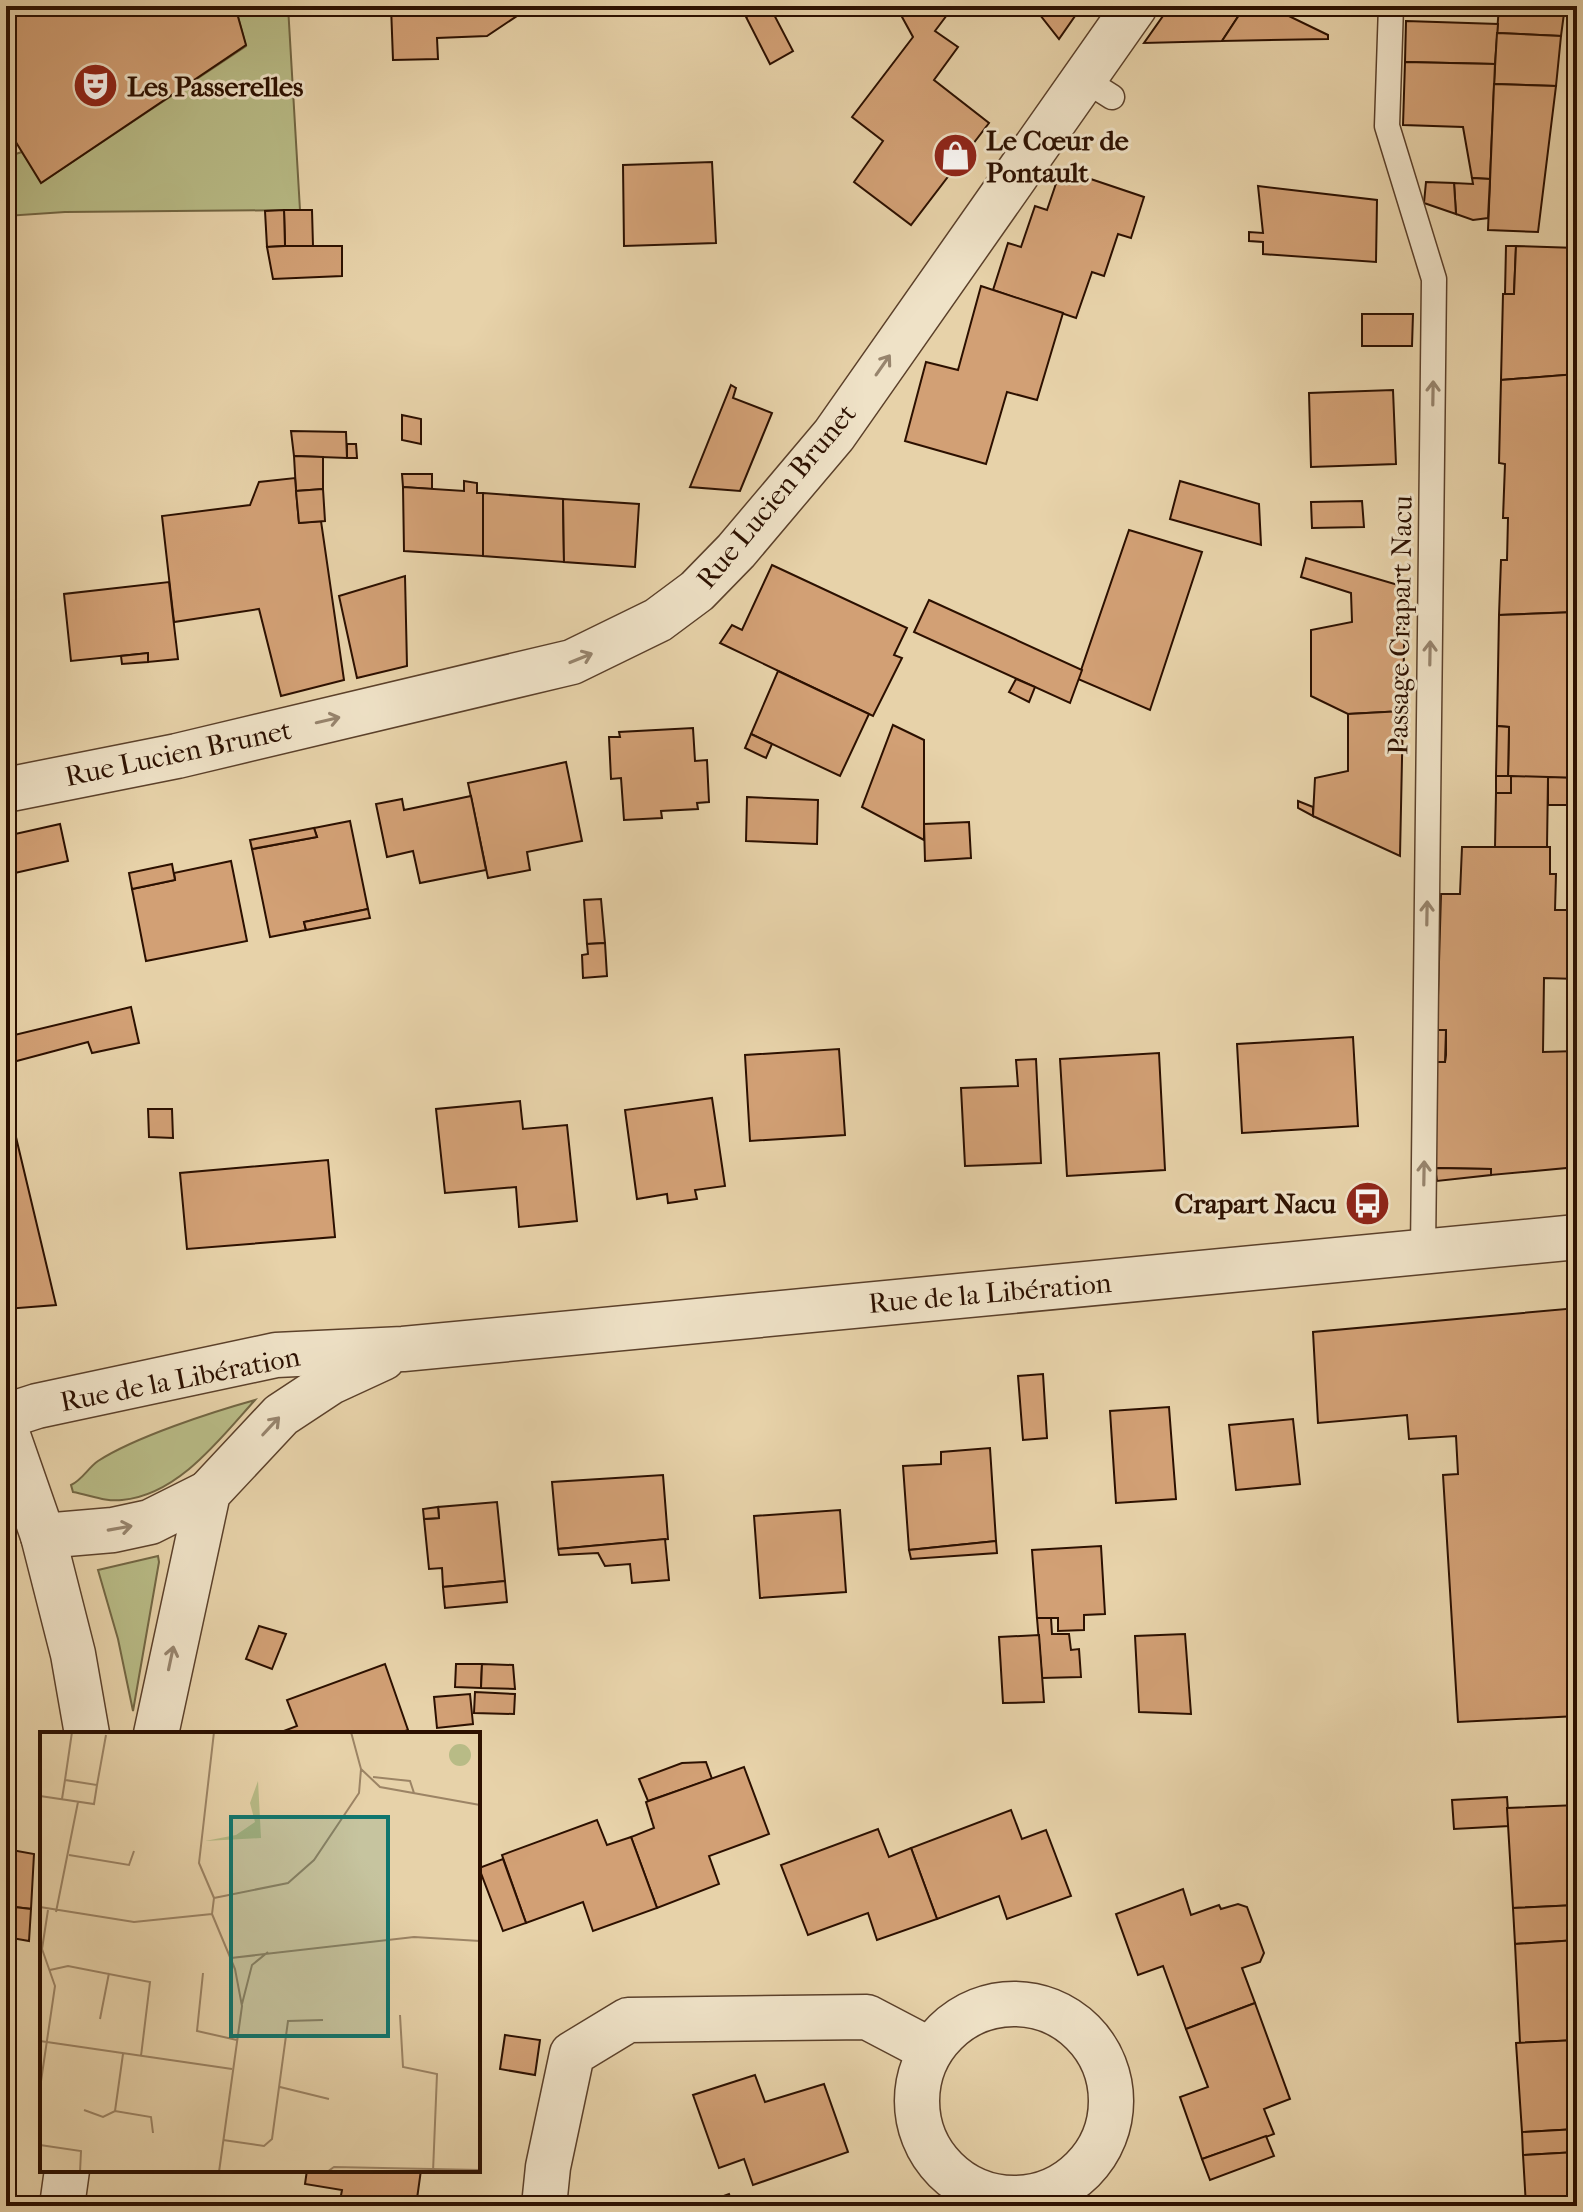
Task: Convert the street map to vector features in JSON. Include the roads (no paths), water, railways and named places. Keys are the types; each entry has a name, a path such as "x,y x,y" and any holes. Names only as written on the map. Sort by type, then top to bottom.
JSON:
{"street":[{"name":"Rue Lucien Brunet","path":"6,790 177,756 572,662 658,620 697,591 736,551 834,435 1097,87 1135,6"},
{"name":"Rue de la Libération","path":"6,1416 37,1406 276,1355 403,1349 1577,1237"},
{"name":"Rue de la Libération","path":"43,1536 113,1530 150,1522 208,1493 281,1415 331,1382 403,1349"},
{"path":"6,1430 43,1536 73,1654 87,1732"},
{"path":"156,1732 208,1493"},
{"path":"1006,2004 1037,2006 1065,2018 1088,2037 1104,2063 1111,2093 1109,2123 1097,2151 1078,2175 1052,2190 1022,2197 991,2195 963,2184 939,2164 924,2138 917,2109 919,2078 930,2050 950,2027 976,2011 1006,2004"},
{"path":"544,2206 548,2167 572,2054 628,2020 867,2017 930,2050"},
{"path":"62,2206 67,2172"}],"lane":[{"name":"Passage Crapart Nacu","path":"1391,6 1387,126 1434,279 1423,1251"}],"place":[{"name":"Les Passerelles","path":"96,86"},
{"name":"Le Cœur de Pontault","path":"955,156"},
{"name":"Crapart Nacu","path":"1367,1203"}]}
